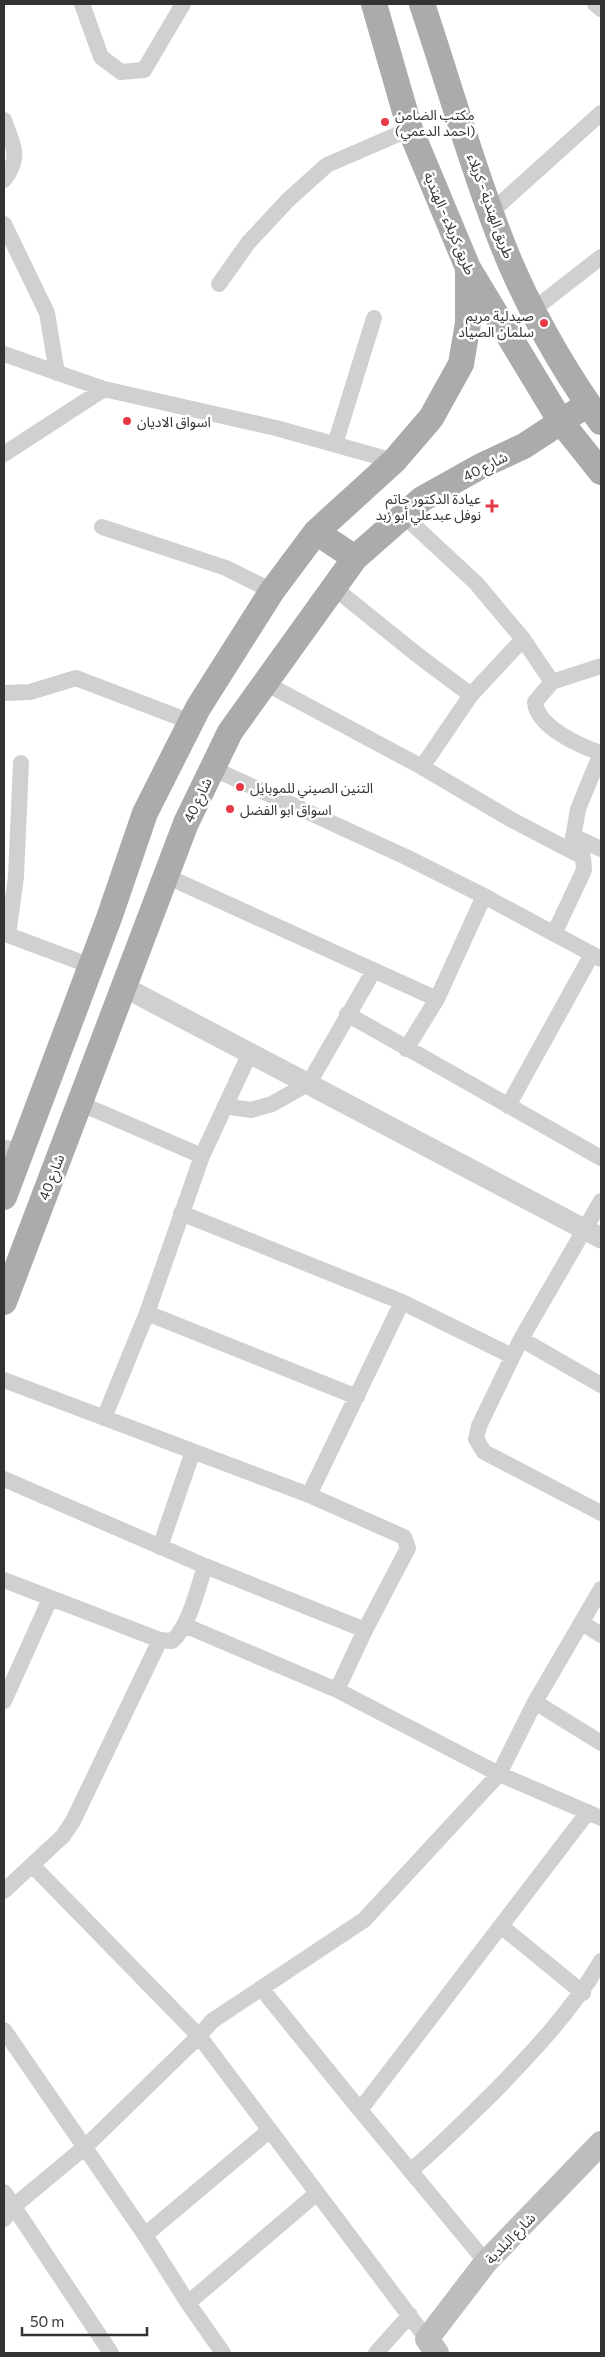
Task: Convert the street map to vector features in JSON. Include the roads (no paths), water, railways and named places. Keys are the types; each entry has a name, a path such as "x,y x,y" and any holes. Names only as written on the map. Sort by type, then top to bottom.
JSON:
{"main road":[{"name":"طريق كربلاء - الهندية","path":"374,4 410,129 468,268 561,422 601,472"},
{"name":"طريق الهندية - كربلاء","path":"422,4 499,236 534,310 594,413"},
{"path":"4,1197 13,1149 91,966 145,813 191,722 272,591 316,532 394,460 431,418 461,364 468,323 468,268"},
{"name":"شارع 40","path":"4,1302 186,823 230,732 354,558 404,516 422,498 481,466 524,446 561,422 594,413"},
{"path":"316,532 354,558"},
{"name":"شارع البلدية","path":"432,2346 486,2262 601,2143"}],"street":[{"path":"82,4 101,57 121,72 144,70 183,4"},
{"path":"595,4 601,9"},
{"path":"491,212 601,113"},
{"path":"4,120 15,152 13,167 4,180"},
{"path":"219,284 248,243 288,200 327,165 410,129"},
{"path":"5,228 47,313 57,373"},
{"path":"534,310 601,257"},
{"path":"335,444 374,318"},
{"path":"4,354 104,389 276,428 394,460"},
{"path":"4,454 104,389"},
{"path":"404,516 476,583 523,639 552,682"},
{"path":"102,527 226,568 272,591"},
{"path":"333,587 420,657 471,694"},
{"path":"422,767 471,694 523,639"},
{"path":"554,934 584,870 583,857 572,843 578,809 601,753 583,747 558,732 539,715 535,702 552,682 601,666"},
{"path":"4,693 30,692 76,678 191,722"},
{"path":"265,683 422,767 512,820 572,843 601,849"},
{"path":"21,763 16,877 6,934 91,966"},
{"path":"212,768 484,896 597,957 508,1106"},
{"path":"166,876 373,972 437,999"},
{"path":"406,1049 437,999 484,896"},
{"path":"225,1106 251,1110 272,1104 309,1083 347,1014 373,972"},
{"path":"124,987 593,1234"},
{"path":"347,1014 601,1158"},
{"path":"104,1418 146,1313 202,1156 250,1053"},
{"path":"80,1103 202,1156"},
{"path":"601,1201 593,1234 521,1339 479,1426 476,1439 484,1452 601,1513"},
{"path":"181,1213 402,1302 512,1356"},
{"path":"310,1495 402,1302"},
{"path":"146,1313 357,1397"},
{"path":"521,1339 601,1385"},
{"path":"4,1380 310,1495 404,1538 408,1548 365,1630 337,1690"},
{"path":"160,1547 193,1451"},
{"path":"4,1479 205,1566 365,1630"},
{"path":"4,1580 160,1640 172,1641 179,1636 184,1625 205,1566"},
{"path":"9,2213 85,2147 212,2021 364,1920 499,1774 535,1702 601,1589"},
{"path":"4,1701 50,1599"},
{"path":"582,1623 601,1635"},
{"path":"184,1625 337,1690 499,1774 595,1815 501,1926 360,2110"},
{"path":"4,1892 63,1836 73,1821 160,1640"},
{"path":"535,1702 601,1743"},
{"path":"33,1866 199,2036 432,2346"},
{"path":"501,1926 583,1993"},
{"path":"410,2171 439,2147 516,2070 583,1993 601,1961"},
{"path":"261,1988 486,2262"},
{"path":"4,2030 145,2235 188,2304 223,2353"},
{"path":"145,2235 270,2130"},
{"path":"4,2192 9,2213 111,2353"},
{"path":"188,2304 316,2194"},
{"path":"376,2353 410,2315"}],"place":[{"name":"مكتب الضامن (احمد الدعمي)","path":"385,122"},
{"name":"صيدلية مريم سلمان الصياد","path":"544,323"},
{"name":"اسواق الاديان","path":"127,421"},
{"name":"عيادة الدكتور حاتم نوفل عبدعلي أبو زبد","path":"492,506"},
{"name":"التنين الصيني للموبايل","path":"240,787"},
{"name":"اسواق ابو الفضل","path":"230,809"}]}
